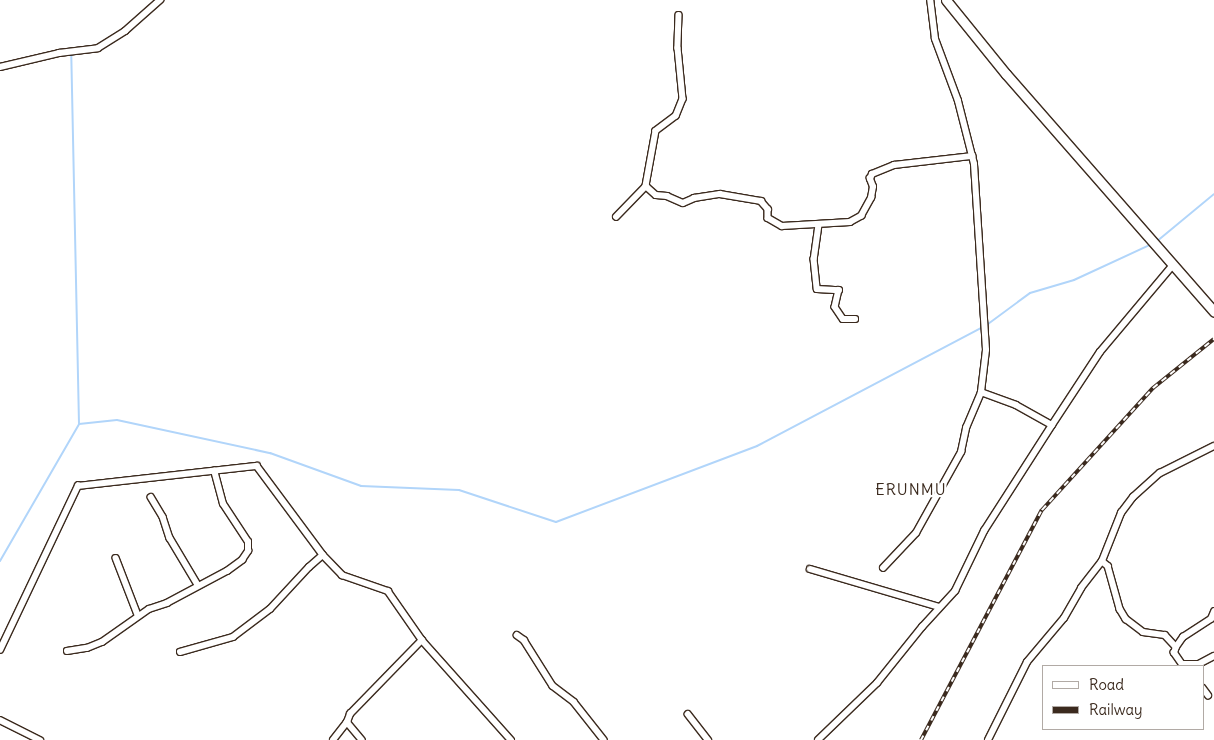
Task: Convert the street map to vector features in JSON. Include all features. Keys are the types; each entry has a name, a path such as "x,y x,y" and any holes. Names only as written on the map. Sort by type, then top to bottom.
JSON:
{"street":[{"path":"0,67 65,52 98,48 125,30 160,0"},
{"path":"883,568 916,533 961,452 966,428 981,392 986,350 972,156 958,101 935,39 930,0"},
{"path":"946,0 1006,74 1214,312"},
{"path":"616,217 646,186 656,131 676,116 683,99 679,58 679,15"},
{"path":"646,186 656,195 683,203 694,198 710,195 761,201 768,209 768,218 782,226 819,225 850,222 861,216 871,198 873,187 870,179 872,174 894,165 972,156"},
{"path":"819,225 814,259 817,289 839,290 835,307 843,319 855,319"},
{"path":"818,740 877,683 939,607 955,591 984,531 1100,352 1173,265"},
{"path":"981,392 1016,405 1052,425"},
{"path":"988,740 1027,662 1064,618 1081,588 1102,561 1121,512 1142,487 1160,473 1214,446"},
{"path":"0,650 78,486 257,466 323,555 342,575 388,591 422,640 511,740"},
{"path":"67,651 88,648 102,642 138,615 228,571 242,560 248,551 248,542 223,504 214,471"},
{"path":"150,497 163,517 170,538 198,585"},
{"path":"180,652 233,637 270,610 323,555"},
{"path":"116,558 138,615"},
{"path":"1102,561 1108,566 1120,610 1126,619 1143,632 1165,635 1176,647"},
{"path":"810,569 939,607"},
{"path":"1214,612 1211,619 1183,637 1174,653 1183,665 1199,664 1214,656"},
{"path":"517,635 524,640 553,686 574,702 604,740"},
{"path":"332,740 347,722 350,714 422,640"},
{"path":"1204,689 1208,695"},
{"path":"688,714 708,740"},
{"path":"0,720 40,740"},
{"path":"347,722 362,740"}],"waterway":[{"path":"0,561 79,424 71,53"},
{"path":"1156,242 1214,194"},
{"path":"79,424 117,420 270,453 361,486 459,490 556,522 757,446 988,324 1030,293 1074,280 1152,244"}],"railway":[{"path":"921,740 1042,510 1153,388 1214,339"}],"district":[{"name":"ERUNMU","path":"911,489"}]}
